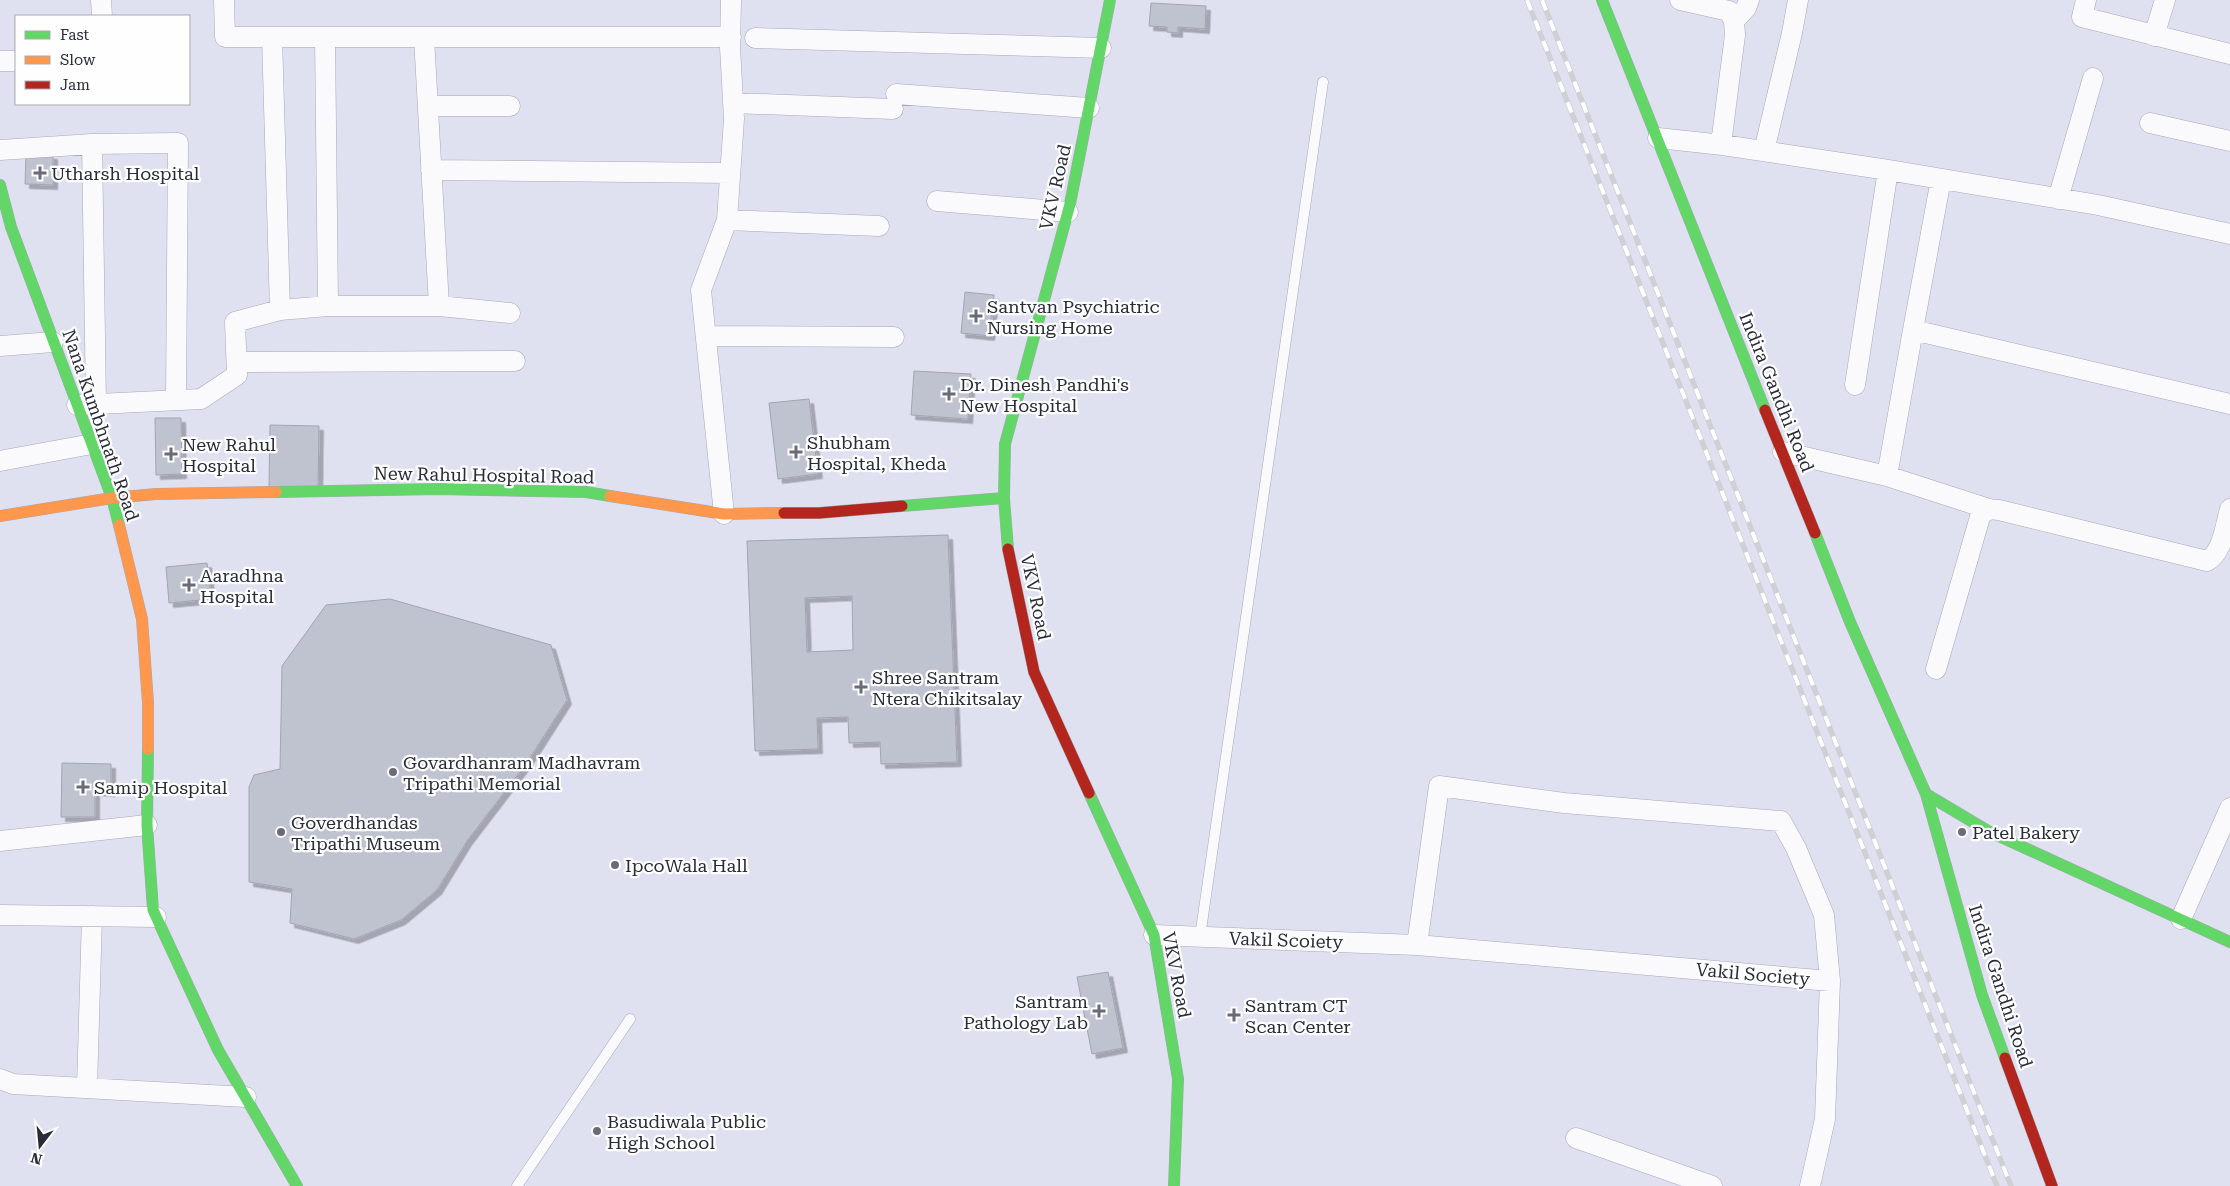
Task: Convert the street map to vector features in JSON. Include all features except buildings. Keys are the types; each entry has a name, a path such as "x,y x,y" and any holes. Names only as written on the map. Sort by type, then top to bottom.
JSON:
{"street":[{"path":"101,0 102,15"},
{"path":"224,0 225,37 730,37"},
{"path":"724,514 701,290 727,220 734,119 730,37 731,0"},
{"name":"VKV Road","path":"1110,0 1068,212 1005,444 1004,498 1008,550 1034,672 1154,935 1178,1079 1174,1186"},
{"name":"Indira Gandhi Road","path":"1602,0 1850,622 1926,794 1982,995 2052,1186"},
{"path":"1680,0 1729,11 1734,21 1735,35 1721,144"},
{"path":"1734,21 1746,8 1749,0"},
{"path":"1764,151 1798,0"},
{"path":"2086,0 2082,17 2154,36 2229,51"},
{"path":"2154,36 2165,0"},
{"path":"325,36 328,306"},
{"path":"272,37 280,310"},
{"path":"424,37 439,306"},
{"path":"755,38 1101,48"},
{"path":"0,61 15,60"},
{"path":"2058,199 2093,78"},
{"path":"733,103 894,102 1089,108"},
{"path":"428,106 510,106"},
{"path":"2150,123 2230,141"},
{"path":"1658,138 1721,144 1888,170 2229,231"},
{"path":"0,150 92,144 178,143 176,400"},
{"path":"92,144 86,405 201,399 237,375 235,322 280,310 328,306 439,306 510,313"},
{"path":"431,170 730,173"},
{"path":"1856,385 1888,170"},
{"path":"1888,476 1940,179"},
{"name":"Nana Kumbhnath Road","path":"0,185 3,209 53,342 86,405 92,444 112,498 142,619 148,703 146,825 153,910 218,1050 297,1186"},
{"path":"937,201 1068,212"},
{"path":"727,220 879,226"},
{"path":"1913,330 2230,404"},
{"path":"706,336 894,337"},
{"path":"0,346 53,342"},
{"path":"236,362 515,361"},
{"path":"0,461 92,444"},
{"path":"1783,452 1888,476 1989,509 2207,561 2218,551 2230,509"},
{"name":"New Rahul Hospital Road","path":"0,516 112,498 156,494 438,489 586,492 724,514 819,513 1004,498"},
{"path":"1936,669 1980,517 1983,512 1989,509"},
{"name":"Vakil Society","path":"1440,786 1564,803 1781,821 1796,848 1824,915 1830,980 1417,946 1440,786"},
{"path":"1926,794 1988,831 2230,942"},
{"path":"2180,919 2230,808"},
{"path":"0,841 146,825"},
{"path":"0,915 156,917"},
{"path":"87,1088 92,916"},
{"name":"Vakil Scoiety","path":"1154,935 1417,946"},
{"path":"1810,1186 1825,1119 1830,980"},
{"path":"0,1079 14,1084 246,1097"},
{"path":"1576,1138 1712,1186"}],"lane":[{"path":"1200,937 1323,82"},
{"path":"517,1186 630,1019"}],"railway":[{"path":"1527,0 1997,1186"},
{"path":"1542,0 2011,1186"}],"traffic: fast":[{"path":"1008,549 1004,498 1005,444 1070,204 1110,0"},
{"path":"1602,0 1765,410"},
{"path":"0,185 11,227 112,498 119,525"},
{"path":"276,492 438,489 586,492 610,496"},
{"path":"902,506 1004,498"},
{"path":"1815,533 1850,622 1926,794 1982,995 2005,1058"},
{"path":"148,749 147,825 153,910 218,1050 297,1186"},
{"path":"1089,793 1154,935 1178,1079 1174,1186"},
{"path":"1926,794 1988,831 2230,942"}],"traffic: slow":[{"path":"0,516 112,498 156,494 276,492"},
{"path":"610,496 724,514 784,513"},
{"path":"119,525 142,619 148,703 148,749"}],"traffic: jam":[{"path":"1765,410 1815,533"},
{"path":"784,513 819,513 902,506"},
{"path":"1008,549 1034,672 1089,793"},
{"path":"2005,1058 2052,1186"}],"place":[{"name":"Utharsh Hospital","path":"40,173"},
{"name":"Santvan Psychiatric Nursing Home","path":"976,316"},
{"name":"Dr. Dinesh Pandhi's New Hospital","path":"949,394"},
{"name":"Shubham Hospital, Kheda","path":"796,452"},
{"name":"New Rahul Hospital","path":"171,454"},
{"name":"Aaradhna Hospital","path":"189,585"},
{"name":"Shree Santram Ntera Chikitsalay","path":"861,687"},
{"name":"Govardhanram Madhavram Tripathi Memorial","path":"393,772"},
{"name":"Samip Hospital","path":"83,787"},
{"name":"Goverdhandas Tripathi Museum","path":"281,832"},
{"name":"Patel Bakery","path":"1962,832"},
{"name":"IpcoWala Hall","path":"615,865"},
{"name":"Santram Pathology Lab","path":"1099,1011"},
{"name":"Santram CT Scan Center","path":"1234,1015"},
{"name":"Basudiwala Public High School","path":"597,1131"}]}
